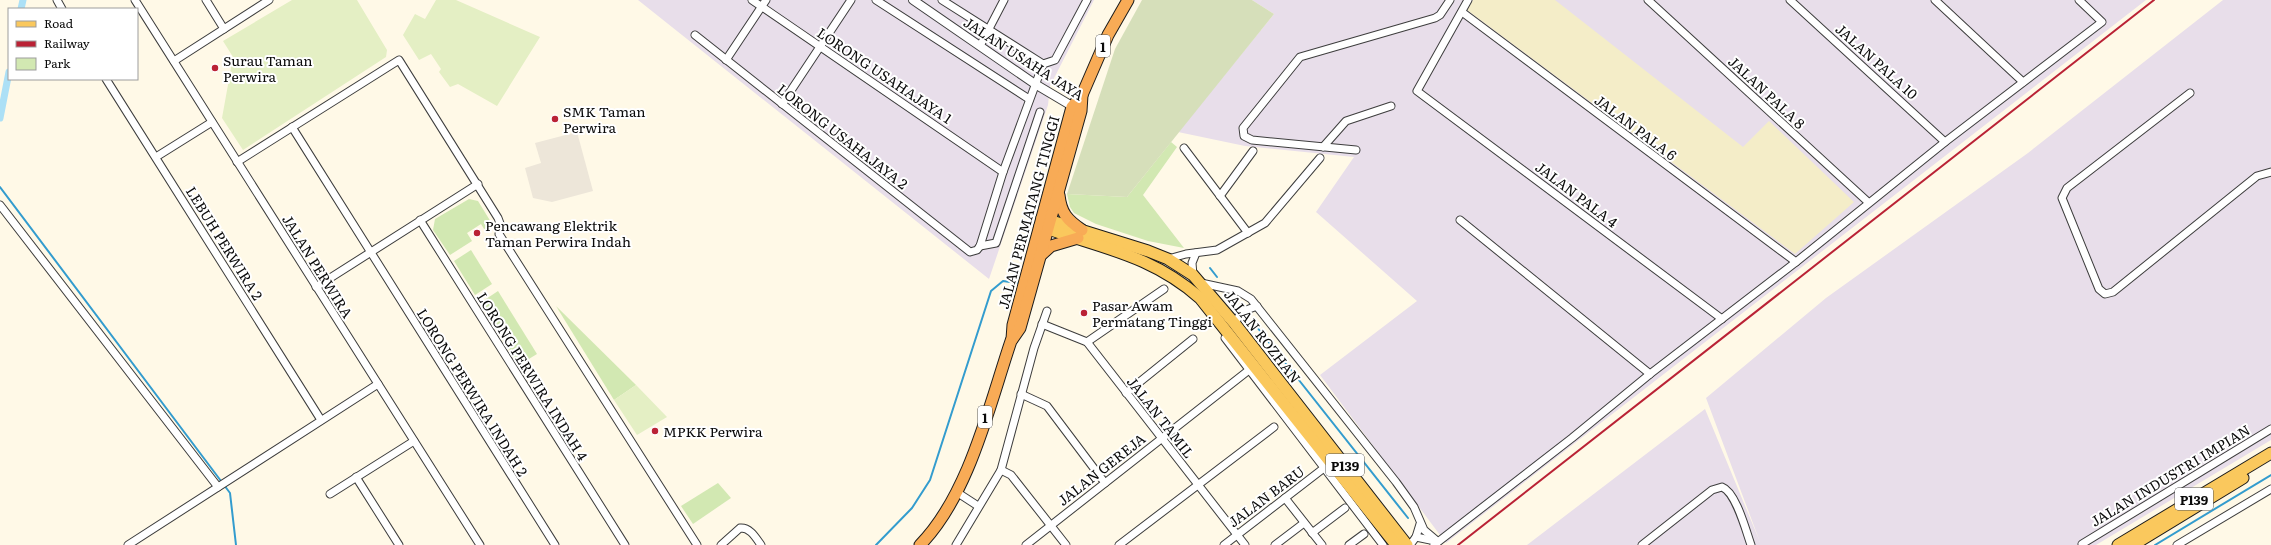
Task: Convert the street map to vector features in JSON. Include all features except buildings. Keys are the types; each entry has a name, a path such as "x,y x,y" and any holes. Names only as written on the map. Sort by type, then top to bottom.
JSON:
{"highway":[{"name":"JALAN PERMATANG TINGGI","path":"922,544 943,518 958,493 1011,341 1013,325 1045,223 1076,109 1108,35 1128,0"},
{"name":"JALAN PERMATANG TINGGI","path":"1011,341 1020,328 1040,256 1045,223 1058,190 1076,109"},
{"path":"1040,256 1051,246 1080,234 1062,213 1058,190"}],"main road":[{"name":"JALAN ROZHAN","path":"1045,223 1080,234 1148,251 1168,259 1197,279 1235,324 1278,387 1396,545"},
{"name":"JALAN ROZHAN","path":"1080,234 1165,271 1184,284 1200,298 1278,387 1409,545"},
{"name":"P139","path":"2118,545 2271,452"},
{"name":"P139","path":"2133,545 2271,461"}],"street":[{"name":"JALAN PERWIRA","path":"135,0 480,545"},
{"path":"206,0 224,29"},
{"path":"174,61 269,0"},
{"name":"LORONG USAHAJAYA 1","path":"752,0 764,3 820,46 1003,172"},
{"path":"782,104 851,0"},
{"path":"876,0 1030,99"},
{"name":"JALAN USAHA JAYA","path":"913,0 1035,84 1076,109"},
{"name":"JALAN USAHA JAYA","path":"942,0 1044,64"},
{"path":"980,46 1004,0"},
{"path":"979,248 1003,172 1035,84 1044,64 1055,60 1087,0"},
{"path":"1356,150 1252,140 1244,136 1244,128 1300,57 1435,18 1440,15 1450,0"},
{"path":"1462,12 1468,0"},
{"name":"JALAN PALA 8","path":"1648,0 1868,202"},
{"name":"JALAN PALA 10","path":"1790,0 1946,142"},
{"path":"1935,0 2023,82"},
{"path":"1436,543 1572,438 1650,374 1796,262 1868,202 2102,22 2079,0"},
{"path":"726,60 764,3"},
{"name":"JALAN PALA 4","path":"1462,12 1417,90 1722,319"},
{"name":"JALAN PALA 6","path":"1462,12 1796,262"},
{"name":"LORONG USAHAJAYA 2","path":"695,35 970,252 979,248"},
{"path":"237,162 399,60 498,218 501,226 499,234 697,545"},
{"name":"LEBUH PERWIRA 2","path":"107,80 321,420"},
{"path":"2190,93 2067,188 2062,198 2099,290 2105,294 2113,292 2257,176 2271,172"},
{"path":"1323,147 1346,121 1391,106"},
{"path":"979,248 996,243 1040,112"},
{"path":"156,157 212,122"},
{"name":"LORONG PERWIRA INDAH 2","path":"292,127 555,545"},
{"path":"1016,136 1029,141"},
{"path":"1184,148 1248,233"},
{"path":"1220,196 1253,151"},
{"path":"1168,259 1196,252 1217,250 1265,223 1320,158"},
{"path":"316,287 478,184"},
{"path":"0,205 218,486"},
{"name":"LORONG PERWIRA INDAH 4","path":"420,220 625,545"},
{"path":"1460,220 1650,374"},
{"path":"1196,252 1192,263 1197,279 1238,291 1257,306 1396,482 1414,507 1420,524 1427,535 1436,543"},
{"path":"1184,284 1384,545"},
{"path":"1042,324 1087,342 1164,289"},
{"path":"1235,324 1241,312 1257,306"},
{"path":"956,545 978,506 1001,470 1021,394 1047,311"},
{"path":"1126,393 1193,339"},
{"name":"JALAN TAMIL","path":"1087,342 1245,545"},
{"name":"JALAN GEREJA","path":"1026,545 1249,370"},
{"path":"128,545 378,384"},
{"path":"1021,394 1047,406 1105,483"},
{"path":"1119,545 1274,427"},
{"name":"JALAN INDUSTRI IMPIAN","path":"2082,544 2271,429"},
{"path":"330,494 414,441"},
{"name":"JALAN BARU","path":"1224,545 1324,468"},
{"path":"1001,470 1011,475 1066,545"},
{"path":"356,477 399,545"},
{"path":"1642,545 1712,490 1722,486 1727,488 1733,496 1752,545"},
{"path":"2177,545 2271,489"},
{"path":"958,493 978,506"},
{"path":"1285,498 1322,545"},
{"path":"1312,533 1345,508"},
{"path":"1281,543 1304,523"},
{"path":"1409,545 1416,537 1420,524"},
{"path":"721,545 740,528 748,529 761,545"},
{"path":"1349,545 1364,534"},
{"path":"1416,537 1436,543"}],"shaded area":[{"path":"638,0 1094,0 1050,86 1048,105 989,279"},
{"path":"1252,0 2146,0 1446,543 1320,375 1417,301 1316,212 1354,157 1245,146 1178,132 1274,14"},
{"path":"1473,0 1555,0 1743,147 1769,121 1854,202 1795,254 1467,10"},
{"path":"2223,0 2271,0 2271,440 2096,545 1527,545 1705,409 1760,542 1706,398 1826,298 2028,153"},
{"path":"577,132 593,191 552,202 533,198 525,168 541,163 535,143"}],"green space":[{"path":"292,0 357,0 387,50 386,57 243,150 222,118 233,57 223,41"},
{"path":"436,0 456,0 540,37 497,106 458,84 450,87 439,72 441,69 431,54 419,60 403,35 415,14 425,19"},
{"path":"1142,0 1252,0 1274,14 1127,197 1067,194 1115,49"},
{"path":"1171,142 1177,147 1143,195 1184,248 1148,241 1096,224 1074,213 1070,207 1067,194 1127,197"},
{"path":"469,199 478,201 494,227 486,232 481,224 467,233 472,241 450,255 433,230 435,219"},
{"path":"471,250 492,284 475,295 454,261"},
{"path":"498,291 537,354 519,365 480,303"},
{"path":"556,306 636,385 614,400"},
{"path":"636,385 667,417 637,435 614,400"},
{"path":"718,483 731,498 693,524 681,506"}],"waterway":[{"path":"21,8 23,0"},
{"path":"0,118 8,77"},
{"path":"0,187 230,493 236,545"},
{"path":"1210,268 1217,277"},
{"path":"876,545 912,508 930,480 991,291 1003,281 1017,283"},
{"path":"1253,322 1408,518"},
{"path":"2155,545 2271,475"}],"railway":[{"path":"1458,545 2154,0"}],"place":[{"name":"Surau Taman Perwira","path":"215,68"},
{"name":"SMK Taman Perwira","path":"555,119"},
{"name":"Pencawang Elektrik Taman Perwira Indah","path":"477,233"},
{"name":"Pasar Awam Permatang Tinggi","path":"1084,313"},
{"name":"MPKK Perwira","path":"655,431"}]}
